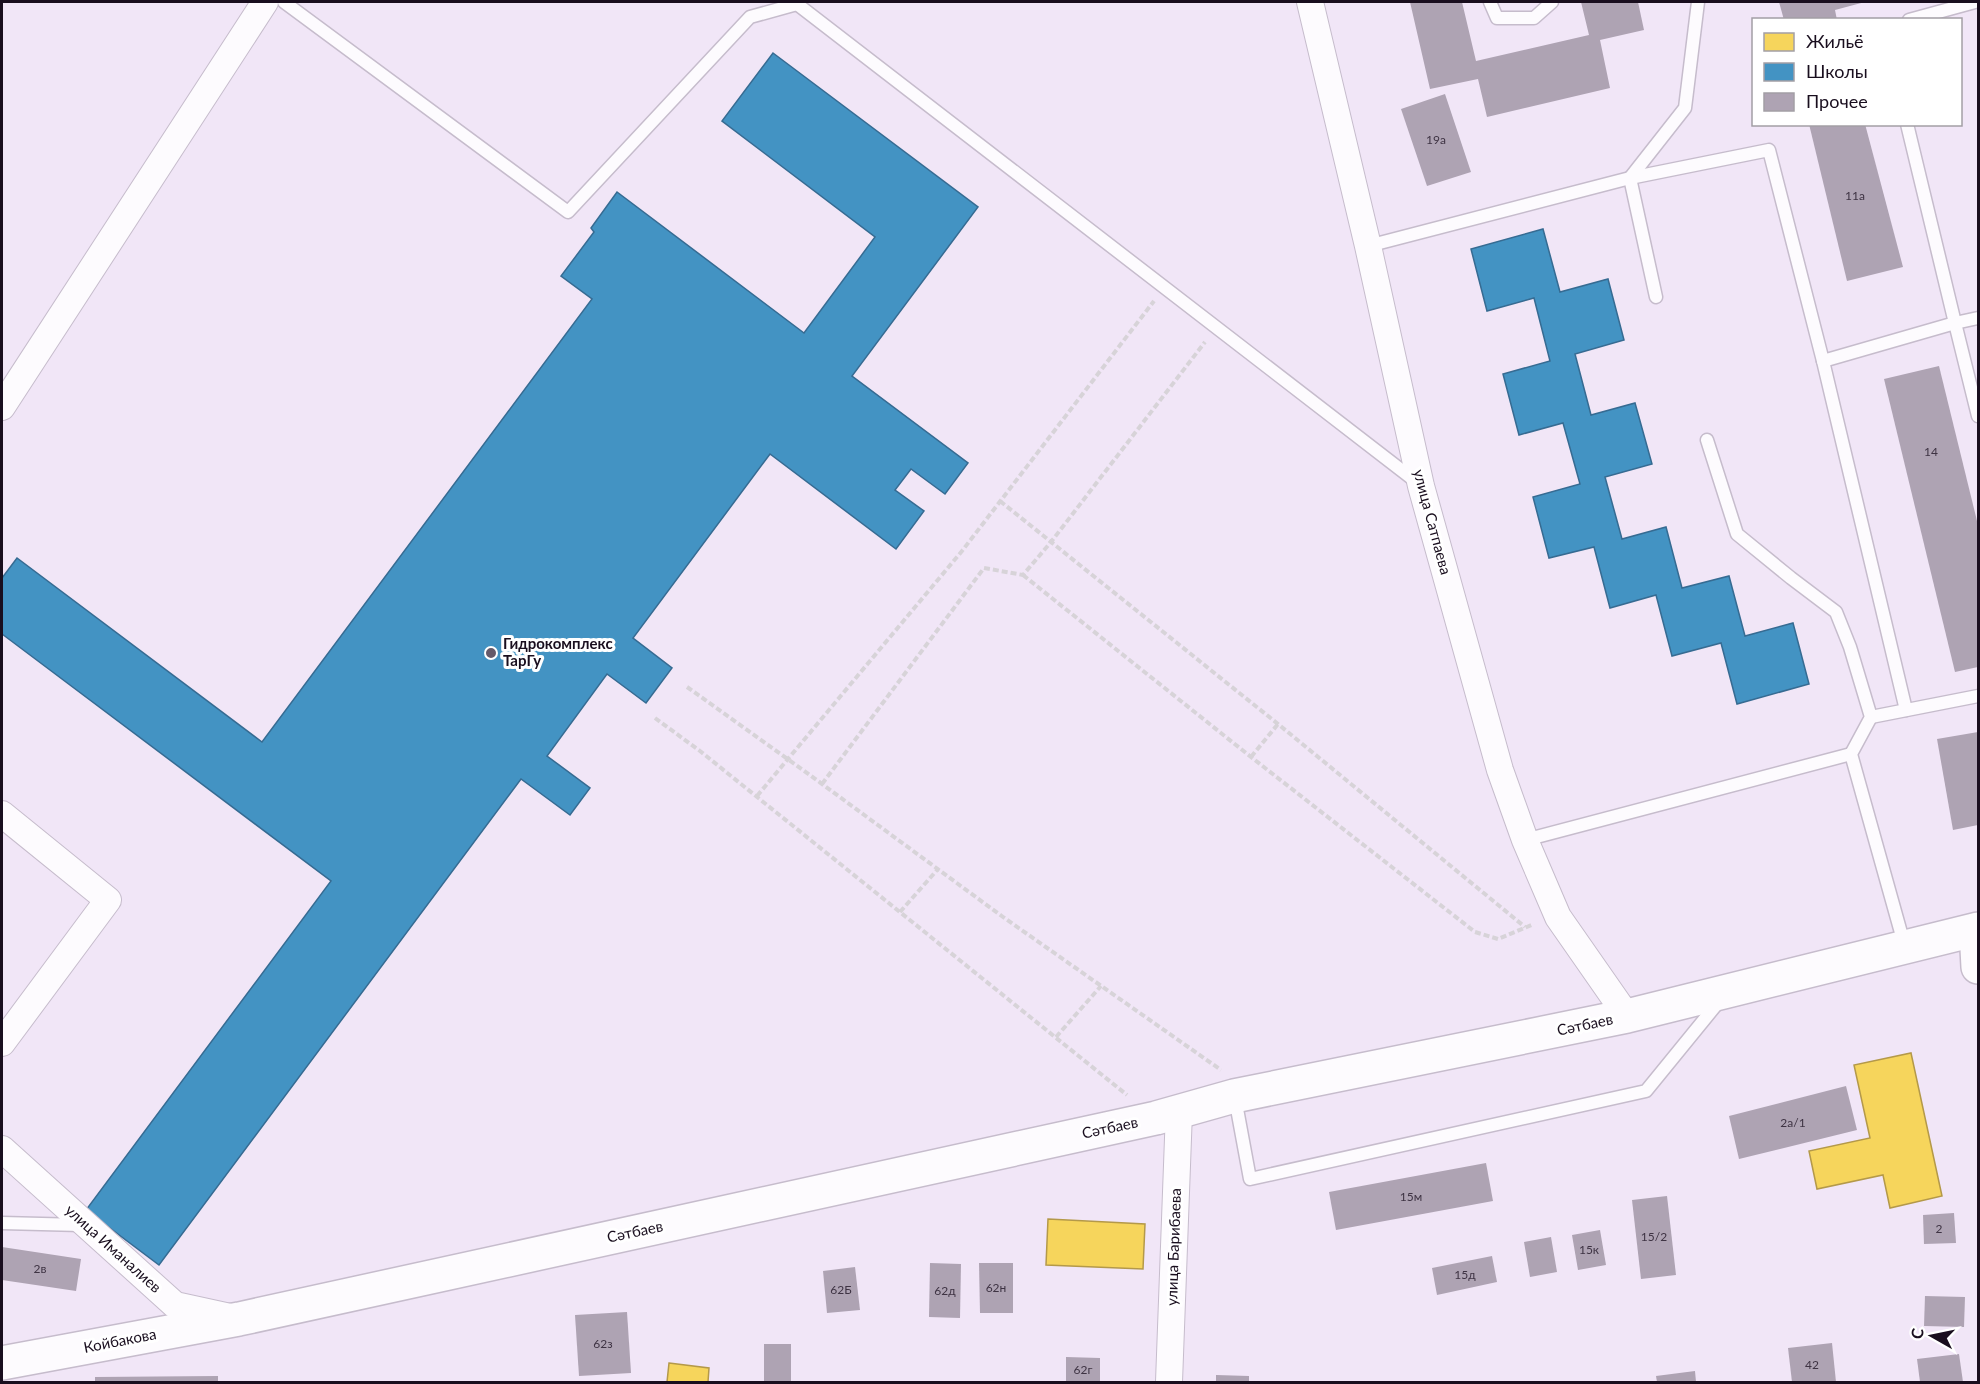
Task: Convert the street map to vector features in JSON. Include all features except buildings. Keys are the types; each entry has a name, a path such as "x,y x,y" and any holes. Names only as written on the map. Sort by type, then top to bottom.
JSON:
{"street":[{"path":"2,407 265,2"},
{"name":"улица Сатпаева","path":"1310,2 1368,246 1421,486 1500,770 1525,840 1558,917 1627,1016"},
{"path":"2,814 108,900 2,1043"},
{"path":"1977,929 1978,967"},
{"name":"Сәтбаев","path":"239,1319 1244,1095 1627,1016 1977,929"},
{"name":"улица Барибаева","path":"1167,1114 1169,1383"},
{"name":"улица Иманалиев","path":"2,1149 175,1305 239,1319"},
{"name":"Койбакова","path":"2,1363 239,1319"}],"lane":[{"path":"284,2 568,212 750,17 797,4 1421,486"},
{"path":"1490,2 1497,18 1534,18 1552,2"},
{"path":"1630,178 1685,108 1698,2"},
{"path":"1916,18 1975,2"},
{"path":"1907,126 1978,416"},
{"path":"1368,246 1630,178 1769,150 1823,361 1906,710"},
{"path":"1630,178 1656,297"},
{"path":"1823,361 1978,318"},
{"path":"1707,440 1737,534 1836,612 1850,647 1871,717 1851,754 1905,948"},
{"path":"1871,717 1978,696"},
{"path":"1525,840 1851,754"},
{"path":"1244,1095 1250,1179 1646,1091 1726,993"},
{"path":"2,1223 86,1225"}],"path":[{"path":"757,796 962,551 1154,301 1162,307"},
{"path":"1023,575 1206,341 1197,335"},
{"path":"1000,501 1278,724 1525,927"},
{"path":"822,784 984,568 1023,575 1475,932 1498,939 1525,927 1558,917"},
{"path":"687,687 1101,986 1244,1095"},
{"path":"655,718 757,796 1056,1037 1167,1114"},
{"path":"1251,757 1278,724"},
{"path":"900,912 938,869"},
{"path":"1056,1037 1101,986"}],"place":[{"name":"Гидрокомплекс ТарГу","path":"491,653"}]}
